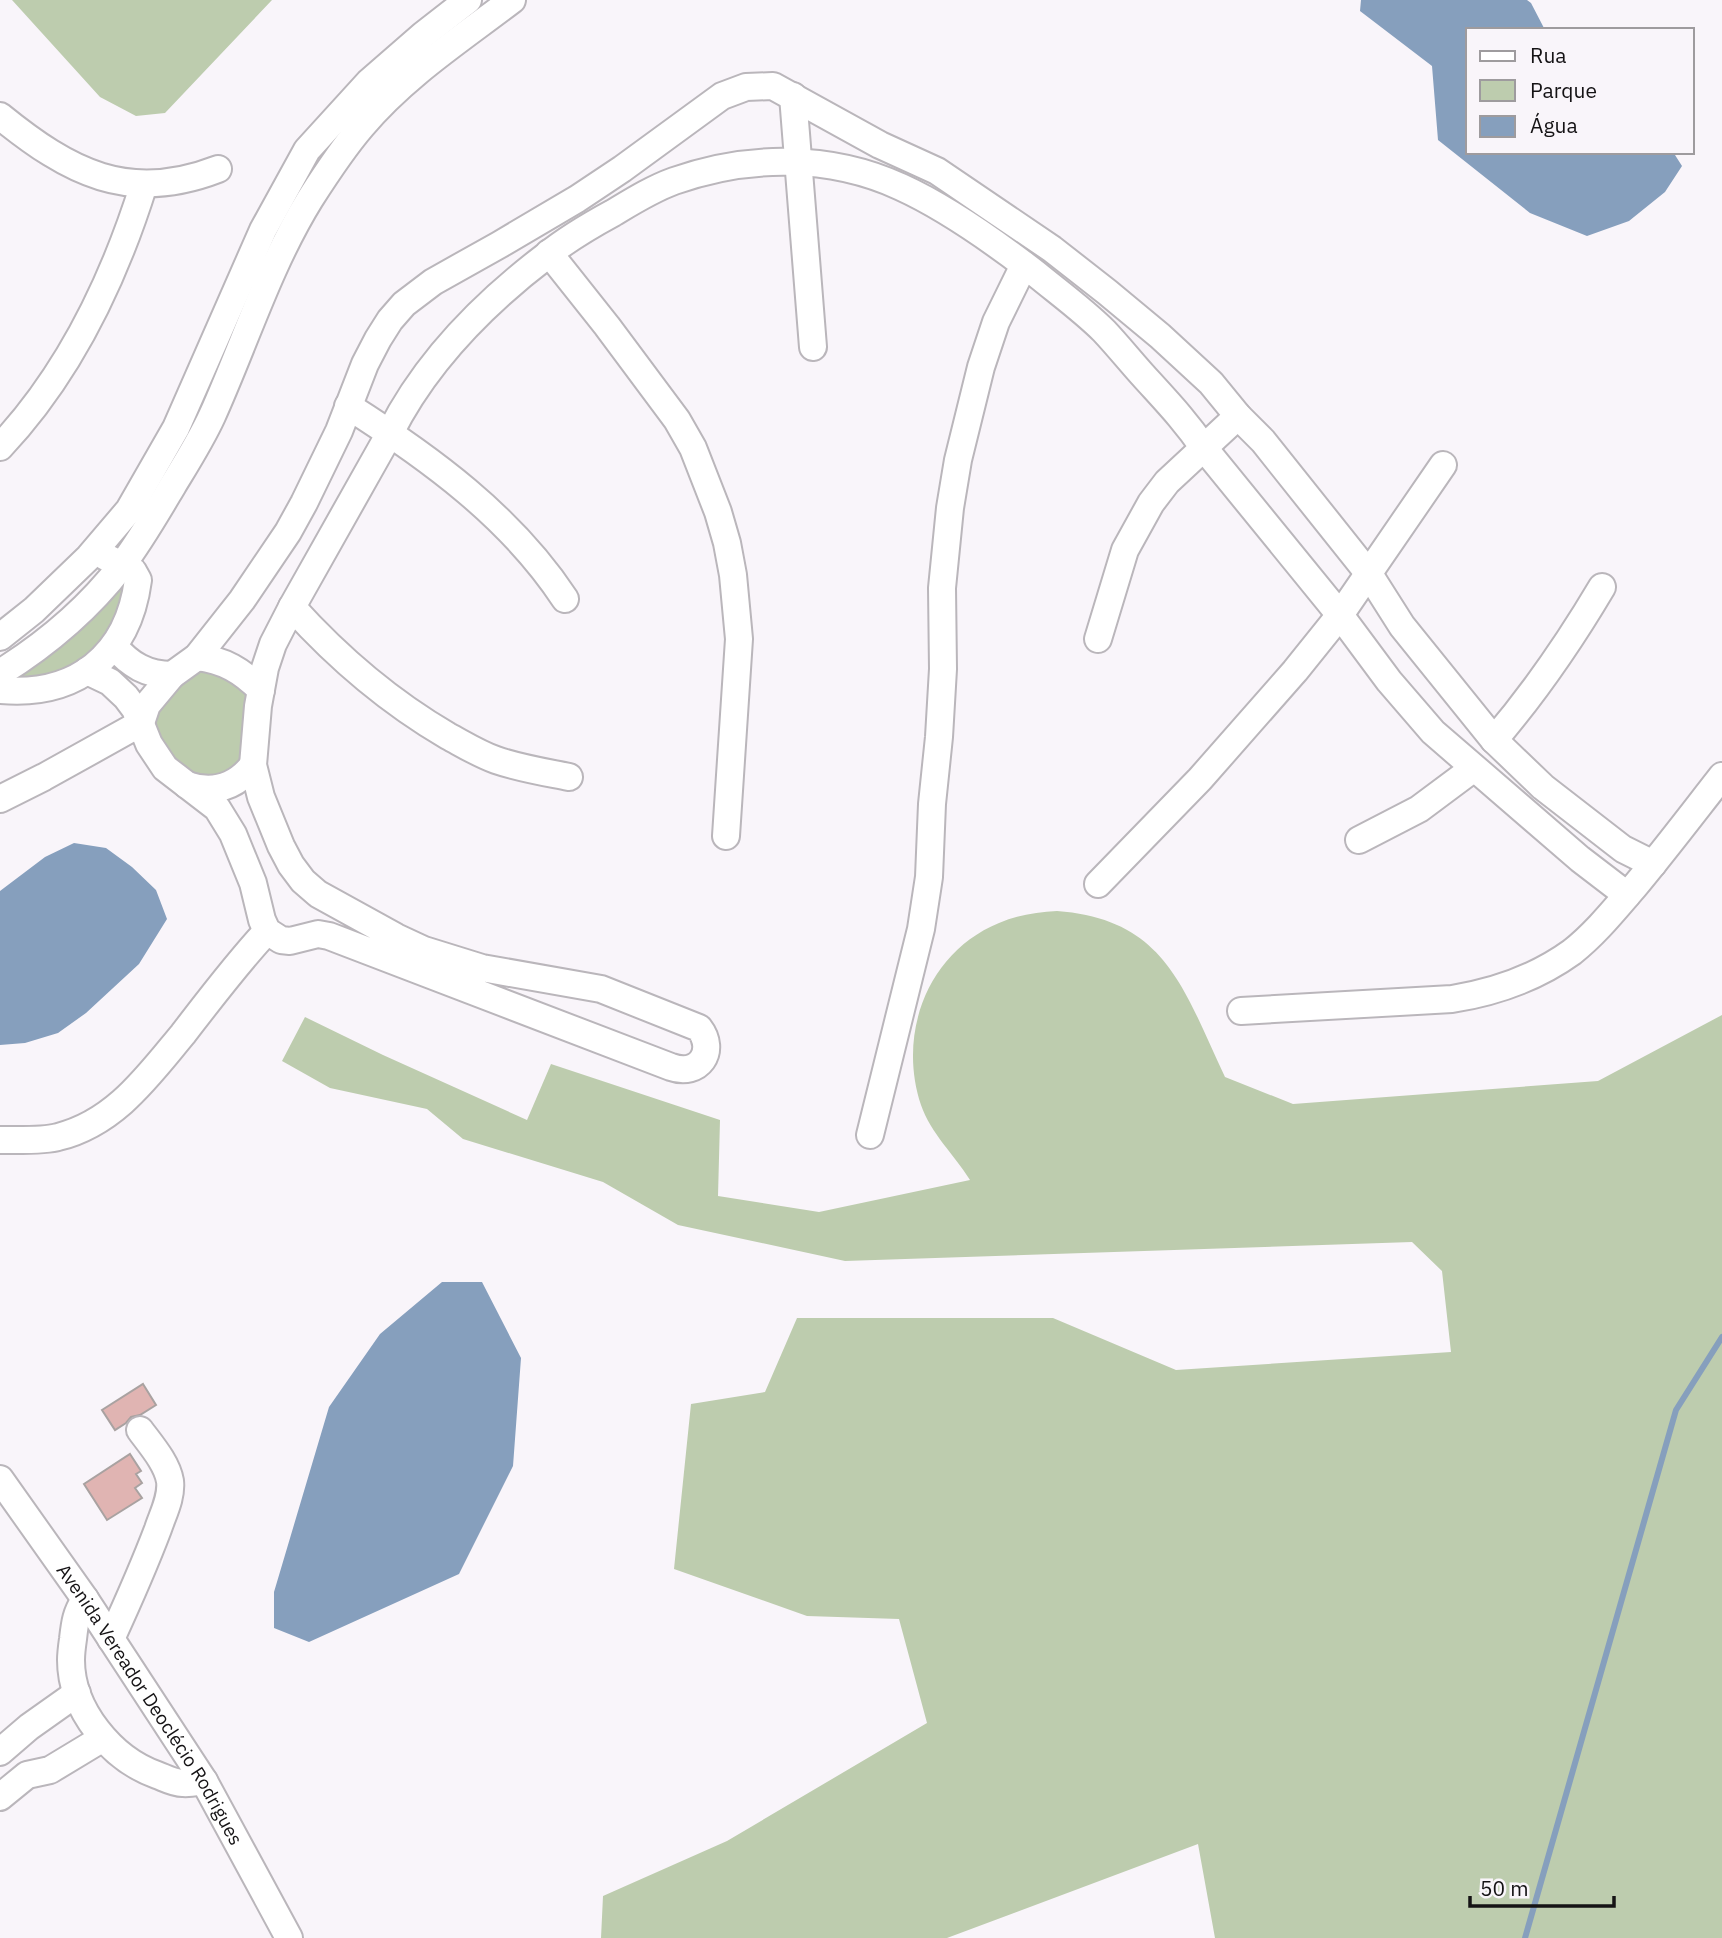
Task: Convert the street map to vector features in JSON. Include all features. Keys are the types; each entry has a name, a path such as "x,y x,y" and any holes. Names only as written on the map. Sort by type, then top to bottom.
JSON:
{"street":[{"path":"0,637 34,610 89,557 129,510 176,428 263,230 307,150 369,82 468,0"},
{"path":"0,673 43,643 82,609 122,565 154,517 212,417 270,275 288,238 310,199 362,126 393,94 512,0"},
{"path":"0,799 141,723 148,705 172,675 197,657 242,600 288,532 339,431 365,364 390,320 404,304 433,282 577,200 722,96 746,87 774,86 880,145 937,172 995,209 1052,249 1160,336 1211,383 1263,441 1369,574 1402,626 1494,740 1543,787 1623,849 1653,864"},
{"path":"793,96 813,347"},
{"path":"0,116 48,152 84,172 104,178 144,184 182,181 218,169"},
{"path":"87,671 116,686 131,703 149,744 164,768 217,808 233,835 253,883 262,920 279,936 329,936 678,1069 687,1070 694,1067 705,1055 706,1041 699,1028 601,989 482,968 443,957 396,937 318,894 303,881 291,865 261,797 253,765 258,706 265,668 273,645 405,404 452,342 507,286 573,234 671,182 723,167 799,162 852,170 902,187 985,237 1024,265 1103,330 1185,420 1204,448 1340,615 1389,681 1433,732 1580,859 1628,895"},
{"path":"0,447 33,408 79,338 117,263 144,184"},
{"path":"549,253 677,420 693,448 721,523 733,575 739,639 726,835"},
{"path":"870,1135 921,929 929,877 943,669 944,561 958,460 975,390 993,333 1024,265"},
{"path":"348,407 426,458 492,514 548,573 565,599"},
{"path":"1098,639 1125,550 1138,526 1167,482 1238,416"},
{"path":"1098,884 1208,771 1272,698 1340,615 1443,465"},
{"path":"0,690 27,691 54,687 87,671 114,646 131,615 138,580 133,571 105,556 89,557"},
{"path":"1494,740 1562,653 1602,587"},
{"path":"292,607 343,659 380,690 430,725 495,759 569,777"},
{"path":"114,646 138,668 160,675 172,675"},
{"path":"197,657 234,667 261,690"},
{"path":"187,785 206,790 225,787 241,779 253,765"},
{"path":"1359,840 1419,809 1474,768"},
{"path":"1241,1011 1452,999 1503,988 1527,978 1572,952 1600,927 1722,776"},
{"path":"0,1140 57,1138 79,1130 116,1109 146,1079 241,960 279,936 299,934 312,915 318,894"},
{"path":"111,1639 145,1563 170,1491 170,1479 162,1462 140,1430"},
{"name":"Avenida Vereador Deoclécio Rodrigues","path":"0,1479 85,1598 204,1781 289,1938"},
{"path":"85,1598 75,1615 71,1661 77,1693 91,1722 103,1738 132,1763 149,1772 181,1783 204,1781"},
{"path":"27,1774 1,1748 77,1693"},
{"path":"0,1797 27,1774 50,1770 103,1738"}],"green space":[{"path":"12,0 272,0 165,113 136,116 100,97"},
{"path":"128,570 122,603 115,619 97,646 85,658 49,677 1,681"},
{"path":"214,667 249,696 245,754 237,770 205,781 179,766 157,737 154,720 160,702 196,668"},
{"path":"1057,911 1094,917 1124,928 1148,944 1167,965 1183,989 1225,1077 1293,1104 1598,1081 1722,1015 1722,1938 1215,1938 1198,1844 947,1938 601,1938 603,1896 727,1841 927,1723 899,1619 807,1616 674,1569 691,1404 765,1392 797,1318 1053,1318 1176,1370 1451,1352 1442,1271 1412,1242 845,1261 678,1225 603,1182 463,1139 427,1109 330,1088 282,1061 305,1017 527,1120 551,1064 720,1120 718,1196 819,1212 970,1180 937,1135 921,1105 913,1050 916,1023 924,998 937,974 953,954 974,936 1013,918"}],"water":[{"path":"1361,0 1527,0 1531,3 1544,28 1466,28 1466,154 1675,155 1682,166 1665,192 1629,221 1587,236 1530,213 1438,140 1432,66 1360,11"},
{"path":"74,843 106,848 132,867 156,890 167,919 139,964 86,1013 58,1033 25,1043 0,1045 0,891 45,857"},
{"path":"442,1282 482,1282 521,1358 513,1466 459,1574 309,1642 274,1628 274,1592 329,1407 380,1334"}],"building":[{"path":"143,1384 156,1405 131,1417 115,1430 102,1410"},
{"path":"130,1454 141,1471 136,1474 142,1483 135,1488 142,1498 107,1520 84,1484"}],"waterway":[{"path":"1525,1938 1676,1410 1722,1337"}]}
